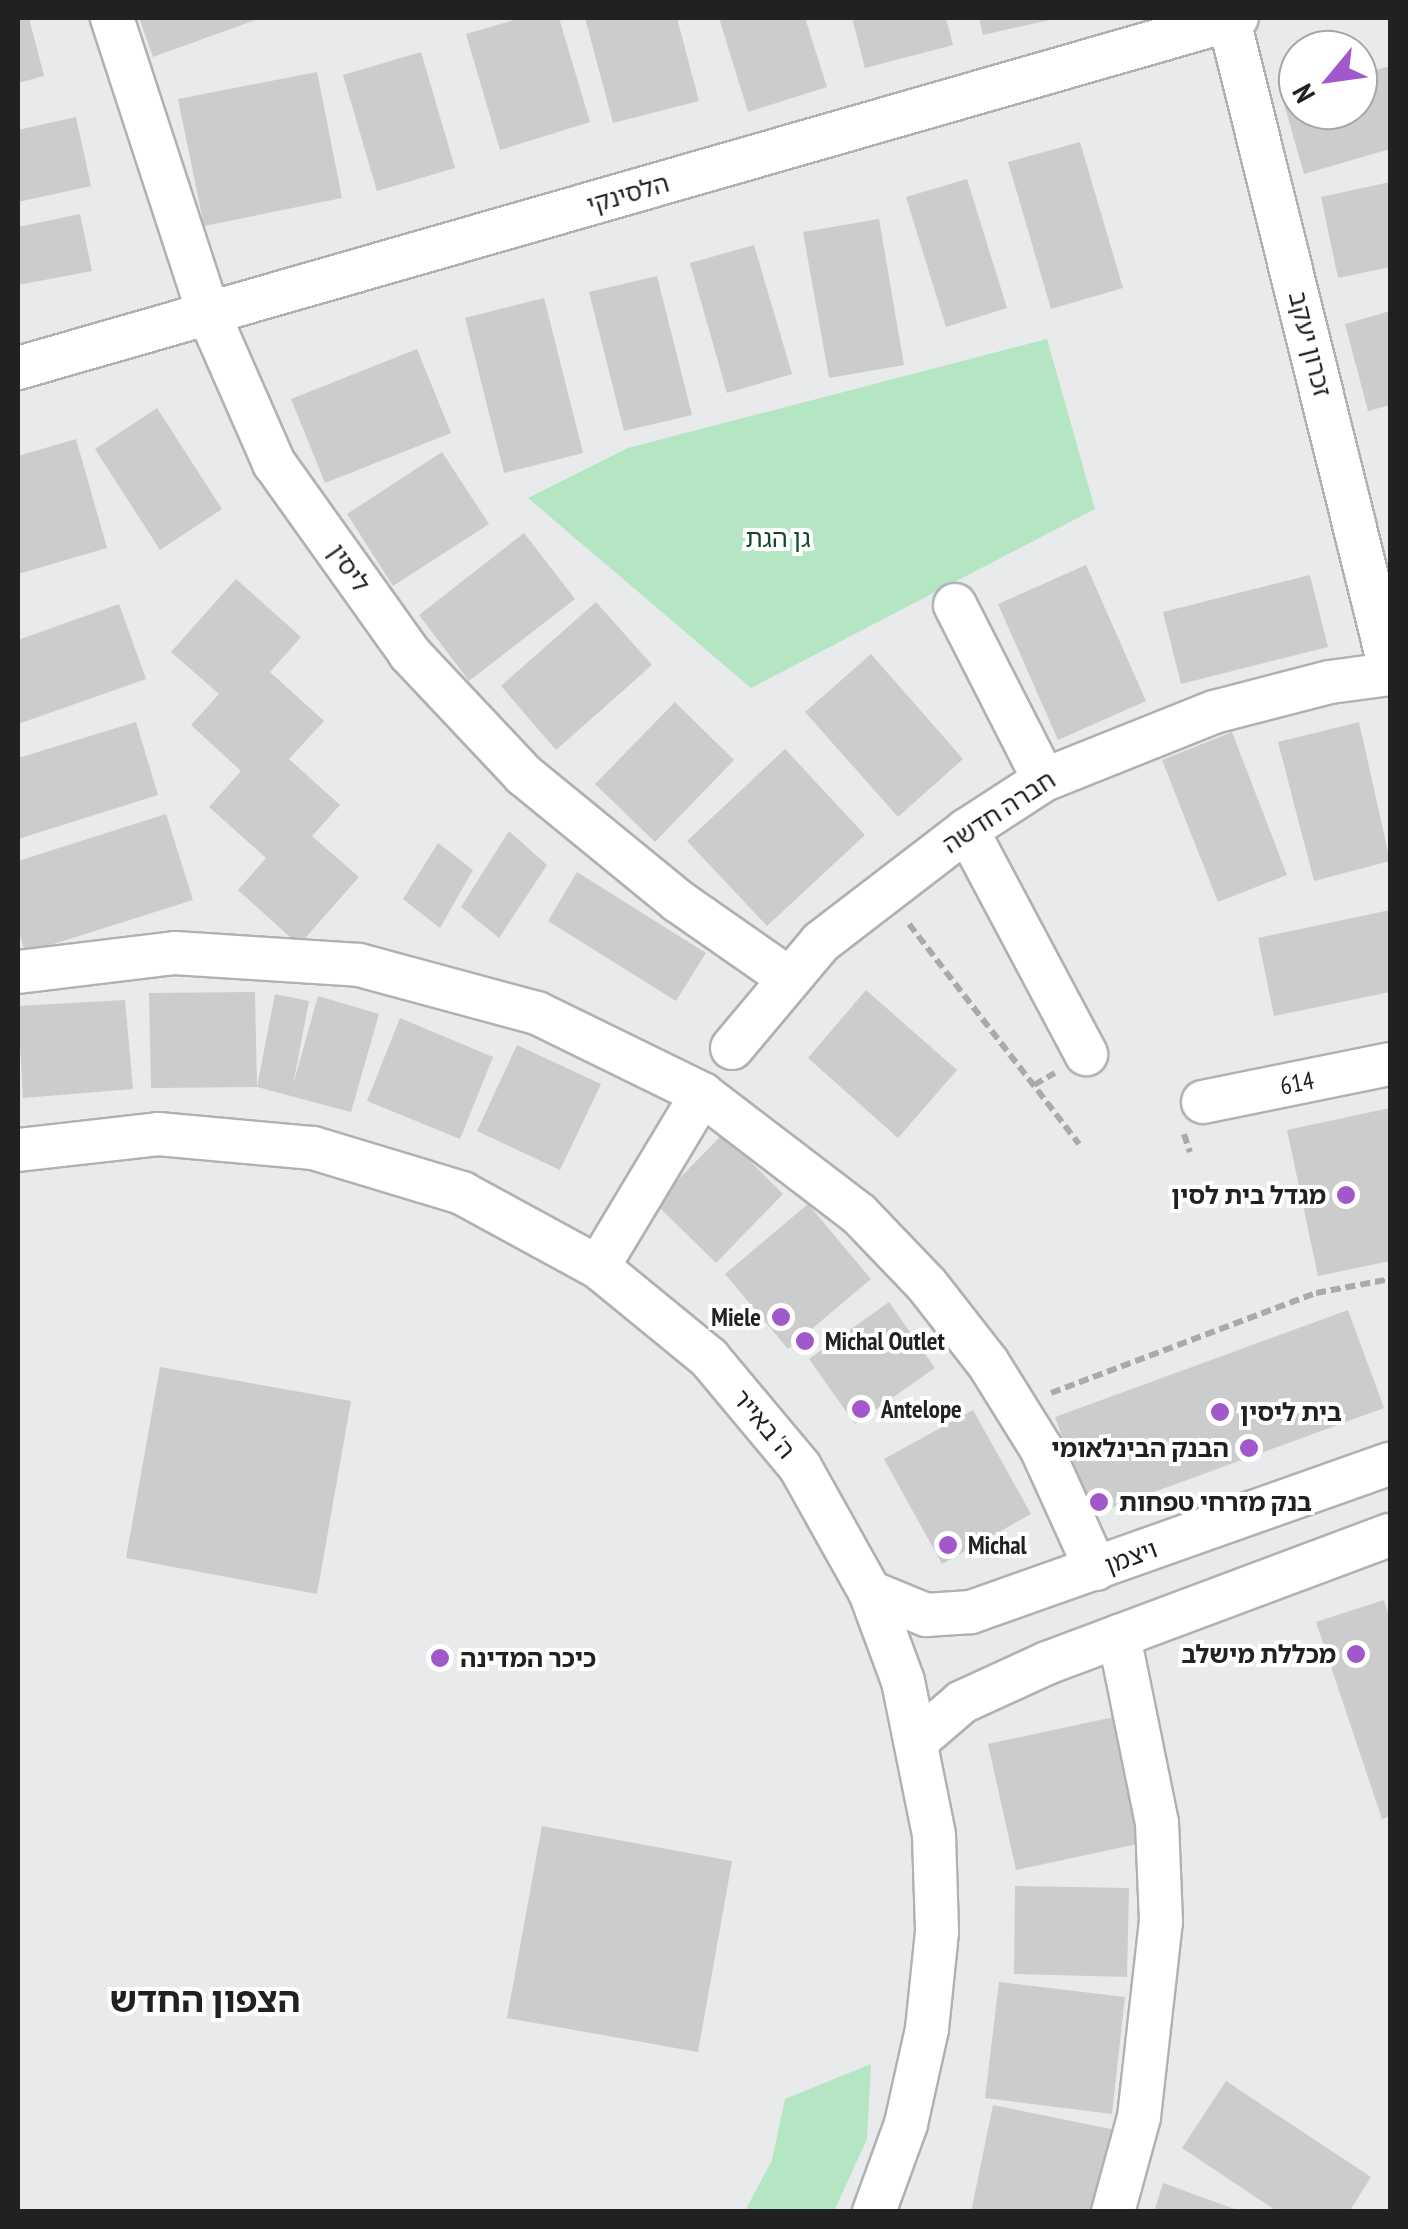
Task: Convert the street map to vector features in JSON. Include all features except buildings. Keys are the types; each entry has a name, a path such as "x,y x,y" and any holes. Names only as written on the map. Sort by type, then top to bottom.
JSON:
{"street":[{"name":"ליסין","path":"112,18 209,314 274,463 410,654 524,775 678,901 787,977"},
{"name":"הלסינקי","path":"18,368 1233,19"},
{"name":"זכרון יעקב","path":"1233,19 1390,672"},
{"path":"955,605 1044,780"},
{"name":"חברה חדשה","path":"732,1048 787,977 884,891 1044,780 1214,712 1330,682 1390,672"},
{"path":"967,830 1086,1054"},
{"path":"18,972 175,953 359,965 537,1013 702,1094 829,1188 927,1285 988,1364 1041,1448 1096,1569"},
{"name":"614","path":"1204,1102 1390,1064"},
{"path":"598,1267 702,1094"},
{"name":"ה' באייר","path":"18,1150 158,1134 313,1148 462,1193 598,1267 709,1358 800,1467 870,1592 919,1739 934,1835 935,1952 927,2029 906,2124 874,2212"},
{"name":"ויצמן","path":"870,1592 926,1615 971,1612 1390,1464"},
{"path":"919,1739 962,1702 1120,1636 1390,1535"},
{"path":"1113,2212 1142,2098 1161,1922 1157,1823 1120,1636"}],"path":[{"path":"884,891 1078,1144"},
{"path":"1038,1398 1316,1293 1390,1280"}],"green space":[{"name":"גן הגת","path":"1047,339 1095,509 751,688 528,498 628,448"},
{"path":"871,2064 867,2139 834,2211 745,2211 772,2160 785,2099"}],"place":[{"name":"מגדל בית לסין","path":"1346,1195"},
{"name":"Miele","path":"781,1317"},
{"name":"Michal Outlet","path":"805,1341"},
{"name":"Antelope","path":"861,1409"},
{"name":"בית ליסין","path":"1220,1412"},
{"name":"הבנק הבינלאומי","path":"1249,1448"},
{"name":"בנק מזרחי טפחות","path":"1099,1502"},
{"name":"Michal","path":"948,1545"},
{"name":"מכללת מישלב","path":"1356,1654"},
{"name":"כיכר המדינה","path":"440,1658"}],"district":[{"name":"הצפון החדש","path":"205,1999"}]}
